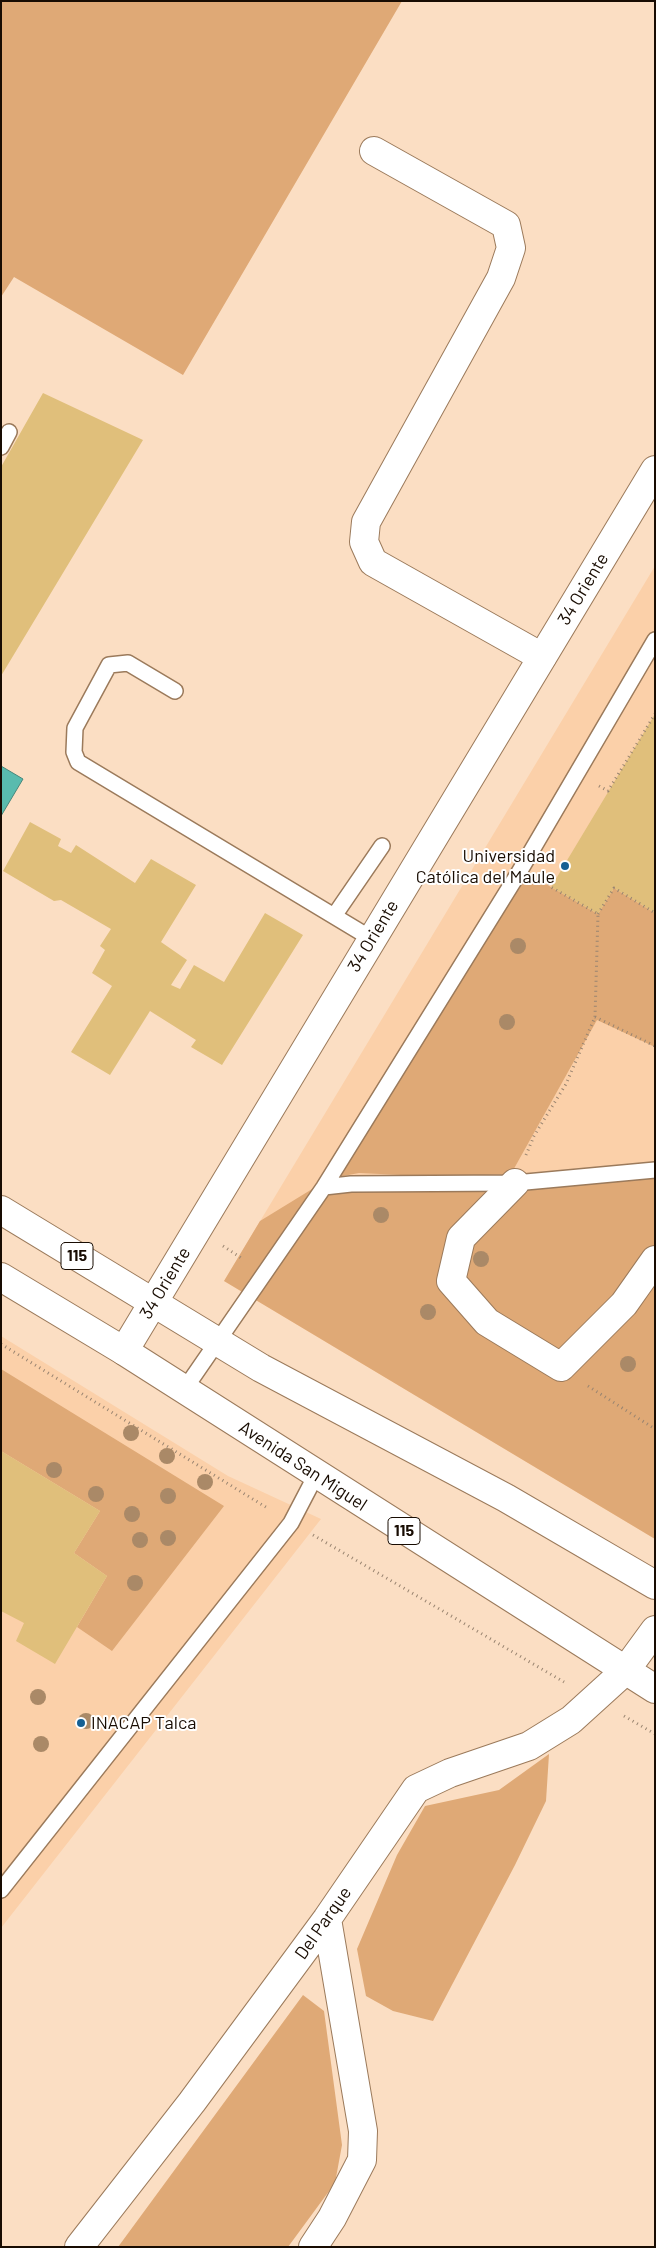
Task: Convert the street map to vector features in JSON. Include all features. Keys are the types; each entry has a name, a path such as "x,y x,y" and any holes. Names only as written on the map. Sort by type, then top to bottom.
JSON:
{"main road":[{"path":"374,151 506,224 510,248 501,278 366,522 364,542 373,562 542,656"},
{"name":"34 Oriente","path":"124,1351 655,470"},
{"path":"515,1183 461,1238 451,1281 487,1322 561,1367 624,1304 655,1260"},
{"name":"115","path":"1,1210 217,1342 326,1404 506,1498 655,1585"},
{"name":"Avenida San Miguel","path":"1,1277 124,1351 655,1689"},
{"name":"Del Parque","path":"79,2247 192,2102 327,1919 416,1789 450,1774 529,1746 571,1720 625,1671 655,1630"},
{"path":"313,2247 332,2218 362,2160 363,2131 327,1919"}],"lane":[{"path":"1,447 9,432"},
{"path":"184,1390 324,1187 518,874 655,640"},
{"path":"176,691 128,663 109,666 74,728 74,752 78,762 372,938"},
{"path":"334,916 382,846"},
{"path":"324,1187 351,1184 515,1183 655,1170"},
{"path":"1,1890 291,1523 316,1474"}],"path":[{"path":"593,794 598,785 608,791 655,714"},
{"path":"543,876 552,887 598,914"},
{"path":"515,1183 534,1136 566,1084 595,1017 598,914 614,888 655,912"},
{"path":"595,1017 655,1046"},
{"path":"196,1230 265,1272"},
{"path":"1,1344 291,1523 655,1734"},
{"path":"561,1367 655,1429"}],"shaded area":[{"path":"1,1 402,1 183,375 14,277 1,297"},
{"name":"Universidad Católica del Maule","path":"655,566 655,1539 224,1281"},
{"name":"Universidad Católica del Maule","path":"514,868 598,914 614,888 655,913 655,1047 597,1020 511,1174 484,1175 511,1175 655,1164 655,1539 224,1281 260,1221 322,1183 422,1176 359,1173 332,1178"},
{"name":"INACAP Talca","path":"1,1336 228,1476 321,1519 1,1928"},
{"path":"1,1369 224,1506 112,1651 77,1627 107,1576 74,1553 100,1511 1,1451"},
{"path":"549,1754 546,1801 515,1865 433,2021 393,2011 366,1996 357,1949 397,1855 425,1806 499,1790"},
{"path":"303,1995 324,2011 342,2145 335,2183 288,2247 118,2247"}],"water":[{"path":"1,766 23,779 1,816"}],"building":[{"path":"43,393 143,440 1,676 1,467"},
{"path":"655,714 655,913 614,888 598,914 551,887"},
{"path":"30,822 61,839 58,846 71,853 76,845 135,883 151,859 196,885 161,942 187,960 171,985 180,989 194,965 224,982 265,913 303,935 222,1065 191,1047 196,1040 150,1011 110,1075 71,1052 112,986 92,973 105,950 100,946 111,929 61,900 54,901 3,871"},
{"path":"1,1451 100,1511 74,1553 107,1576 55,1664 16,1641 24,1623 1,1611"}],"place":[{"name":"Universidad Católica del Maule","path":"565,866"},
{"name":"INACAP Talca","path":"81,1723"}]}
